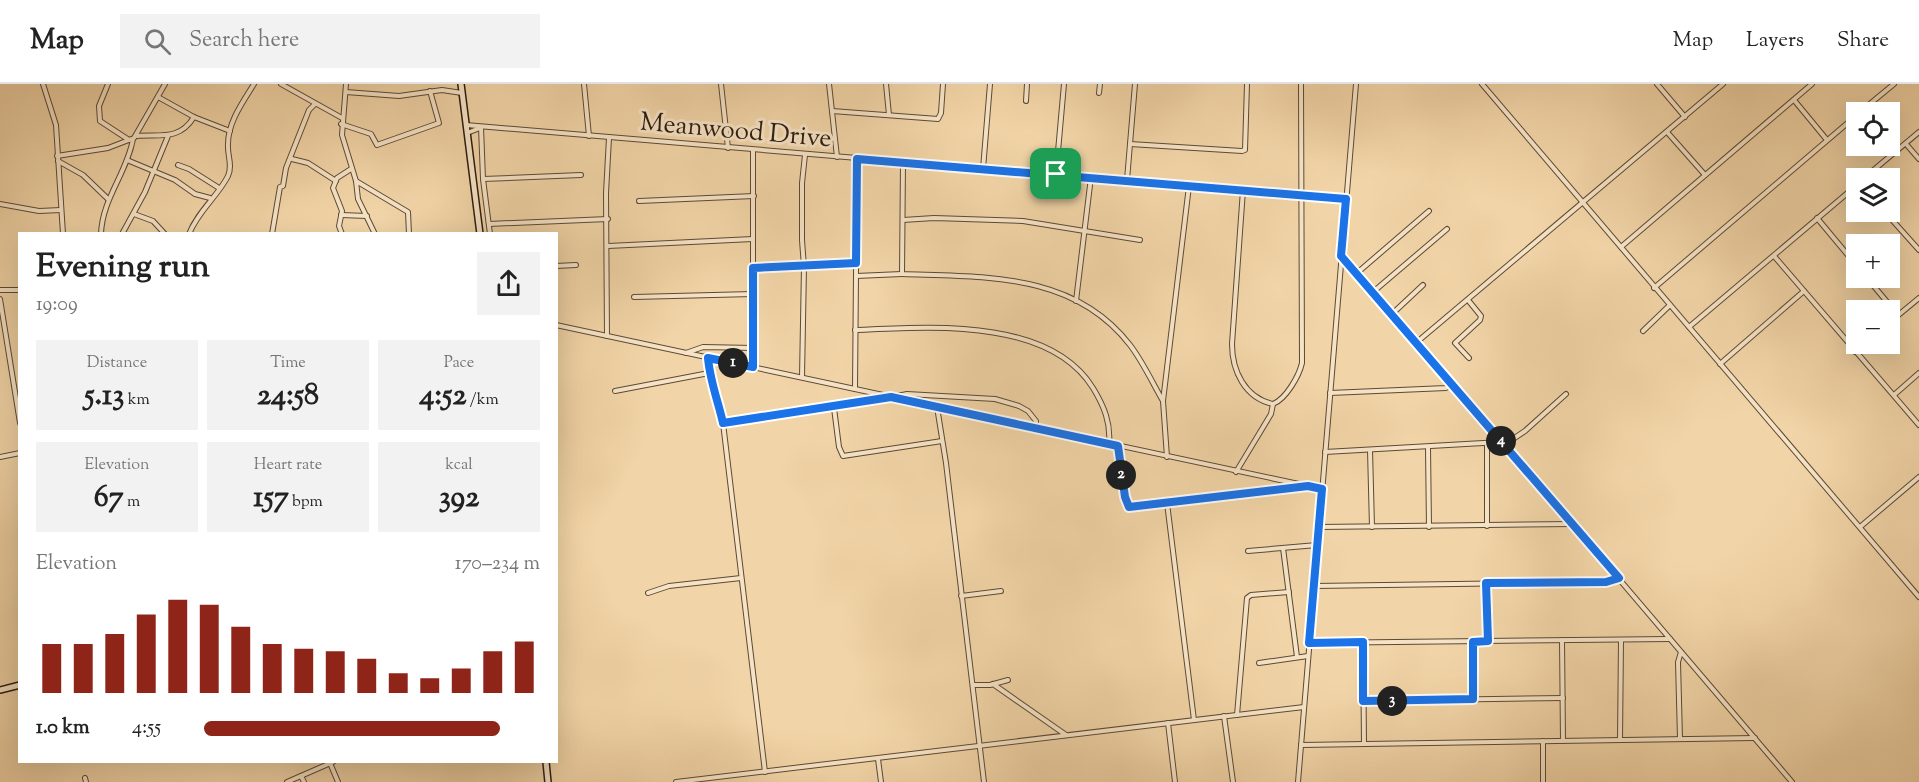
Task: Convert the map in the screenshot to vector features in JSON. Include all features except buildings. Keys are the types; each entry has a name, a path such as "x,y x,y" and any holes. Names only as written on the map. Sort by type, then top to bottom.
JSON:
{"main road":[{"path":"461,84 480,232"},
{"path":"0,690 18,686"},
{"path":"546,763 548,782"}],"street":[{"path":"43,84 56,125 63,232"},
{"path":"108,84 99,106 100,121 133,138"},
{"path":"101,232 103,212 127,160 133,138 165,84"},
{"path":"190,232 210,198 226,179 230,168 228,145 230,131 235,116 254,84"},
{"path":"280,84 342,121 371,134 377,145 439,123 430,91"},
{"path":"346,84 342,121 351,169 356,181 358,199 374,232"},
{"path":"584,84 590,136"},
{"path":"721,84 728,148"},
{"path":"829,84 837,157"},
{"path":"886,84 889,115"},
{"path":"832,111 938,119 941,113 943,84"},
{"path":"983,169 990,84"},
{"path":"1026,101 1027,84"},
{"path":"1056,174 1064,84"},
{"path":"1099,93 1100,84"},
{"path":"1127,180 1135,84"},
{"path":"1130,144 1245,150 1247,84"},
{"path":"1236,471 1271,414 1273,404 1283,397 1302,363 1301,84"},
{"path":"1298,782 1356,84"},
{"path":"1482,84 1919,597"},
{"path":"1657,84 1685,117"},
{"path":"1418,342 1723,84"},
{"path":"1621,247 1812,84"},
{"path":"1873,102 1894,84"},
{"path":"346,92 399,96 442,90 462,93"},
{"path":"158,97 194,117 230,131"},
{"path":"1794,100 1827,140"},
{"path":"273,232 280,187 283,186 286,168 292,159 309,110 315,104"},
{"path":"57,159 108,148 133,138 168,136 185,130 194,117"},
{"name":"Meanwood Drive","path":"466,125 753,151 1346,199"},
{"path":"1654,288 1846,125"},
{"path":"467,133 481,127 483,179 490,232"},
{"path":"1667,132 1706,176"},
{"path":"1876,168 1919,132"},
{"path":"123,232 134,214 168,136"},
{"path":"607,336 608,219 606,193 609,138"},
{"path":"1906,144 1919,159"},
{"path":"753,151 753,367"},
{"path":"802,377 804,267 802,240 805,155"},
{"path":"57,159 83,175 108,199"},
{"path":"292,159 308,163 337,181"},
{"path":"855,389 857,159"},
{"path":"127,160 175,180 195,194 210,198"},
{"path":"902,274 903,162"},
{"path":"178,165 189,169 219,188"},
{"path":"341,232 339,225 341,204 333,188 337,178 351,169"},
{"path":"483,179 581,175"},
{"path":"1076,301 1091,177"},
{"path":"356,181 408,212 409,232"},
{"path":"1167,456 1162,401 1189,186"},
{"path":"1243,190 1232,344 1233,359 1240,380 1252,395 1273,404"},
{"path":"1689,327 1846,194"},
{"path":"639,201 754,196"},
{"path":"0,204 39,211 61,210"},
{"path":"1357,273 1429,211"},
{"path":"134,214 153,221 163,232"},
{"path":"341,215 367,216"},
{"path":"1817,218 1846,253"},
{"path":"489,224 608,219"},
{"path":"903,220 990,219 1140,240"},
{"path":"1895,222 1919,250"},
{"path":"1373,292 1447,229"},
{"path":"608,246 753,239"},
{"path":"1341,256 1418,342 1792,782"},
{"path":"1773,256 1846,340"},
{"path":"753,268 856,263"},
{"path":"558,266 576,265"},
{"path":"856,276 902,274 1012,280 1050,288 1100,315 1129,344 1162,401"},
{"path":"1392,314 1424,285"},
{"path":"1875,288 1885,300"},
{"path":"0,290 18,290"},
{"path":"1720,364 1804,291"},
{"path":"634,297 753,294"},
{"path":"1900,313 1919,298"},
{"path":"0,299 18,411"},
{"path":"1468,300 1481,316 1455,343 1469,358"},
{"path":"1642,331 1670,305"},
{"path":"558,325 1322,489"},
{"path":"855,330 901,328 979,331 1010,335 1046,347 1067,360 1088,380 1107,416 1109,444"},
{"path":"685,353 703,347 753,348"},
{"path":"1858,354 1919,424"},
{"path":"708,358 709,373 723,423 765,772"},
{"path":"615,391 709,373"},
{"path":"1894,395 1919,373"},
{"path":"1330,393 1446,388 1454,384"},
{"path":"723,423 834,408 907,394 995,399 1028,411 1036,421 1036,428"},
{"path":"1325,452 1503,444 1525,431 1566,394"},
{"path":"937,407 984,782"},
{"path":"834,408 838,447 843,456 942,441"},
{"path":"1487,444 1487,525"},
{"path":"1118,446 1127,505 1133,507 1308,486"},
{"path":"1428,447 1429,526"},
{"path":"1370,450 1372,527"},
{"path":"0,458 18,454"},
{"path":"1860,527 1919,477"},
{"path":"1167,503 1194,720"},
{"path":"1319,527 1573,524"},
{"path":"1248,551 1317,545"},
{"path":"1283,548 1297,657"},
{"path":"648,593 669,586 741,578"},
{"path":"1314,586 1606,582 1619,578"},
{"path":"1486,583 1488,641"},
{"path":"961,596 1001,591"},
{"path":"1237,715 1248,598 1255,595 1289,592"},
{"path":"1309,643 1670,639"},
{"path":"1562,640 1563,741"},
{"path":"1620,740 1621,640"},
{"path":"1363,642 1364,743"},
{"path":"1473,642 1473,699"},
{"path":"1680,739 1678,662 1681,651"},
{"path":"1259,663 1308,656"},
{"path":"973,685 993,684 1008,680"},
{"path":"993,684 1029,712 1067,735"},
{"path":"1363,701 1563,698"},
{"path":"676,782 714,780 1304,706"},
{"path":"1224,716 1233,782"},
{"path":"1168,723 1175,782"},
{"path":"1301,745 1755,738"},
{"path":"1543,741 1543,782"},
{"path":"878,759 881,782"},
{"path":"287,782 332,763 338,782"},
{"path":"301,776 304,782"}],"route":[{"path":"857,159 1056,174 1346,199 1341,256 1418,342 1504,446 1619,578 1612,582 1486,583 1488,641 1473,642 1473,699 1363,701 1363,642 1309,643 1322,489 1308,486 1129,507 1125,497 1118,446 891,397 834,408 723,423 718,399 713,392 708,358 753,367 753,268 856,263 857,159"}]}
